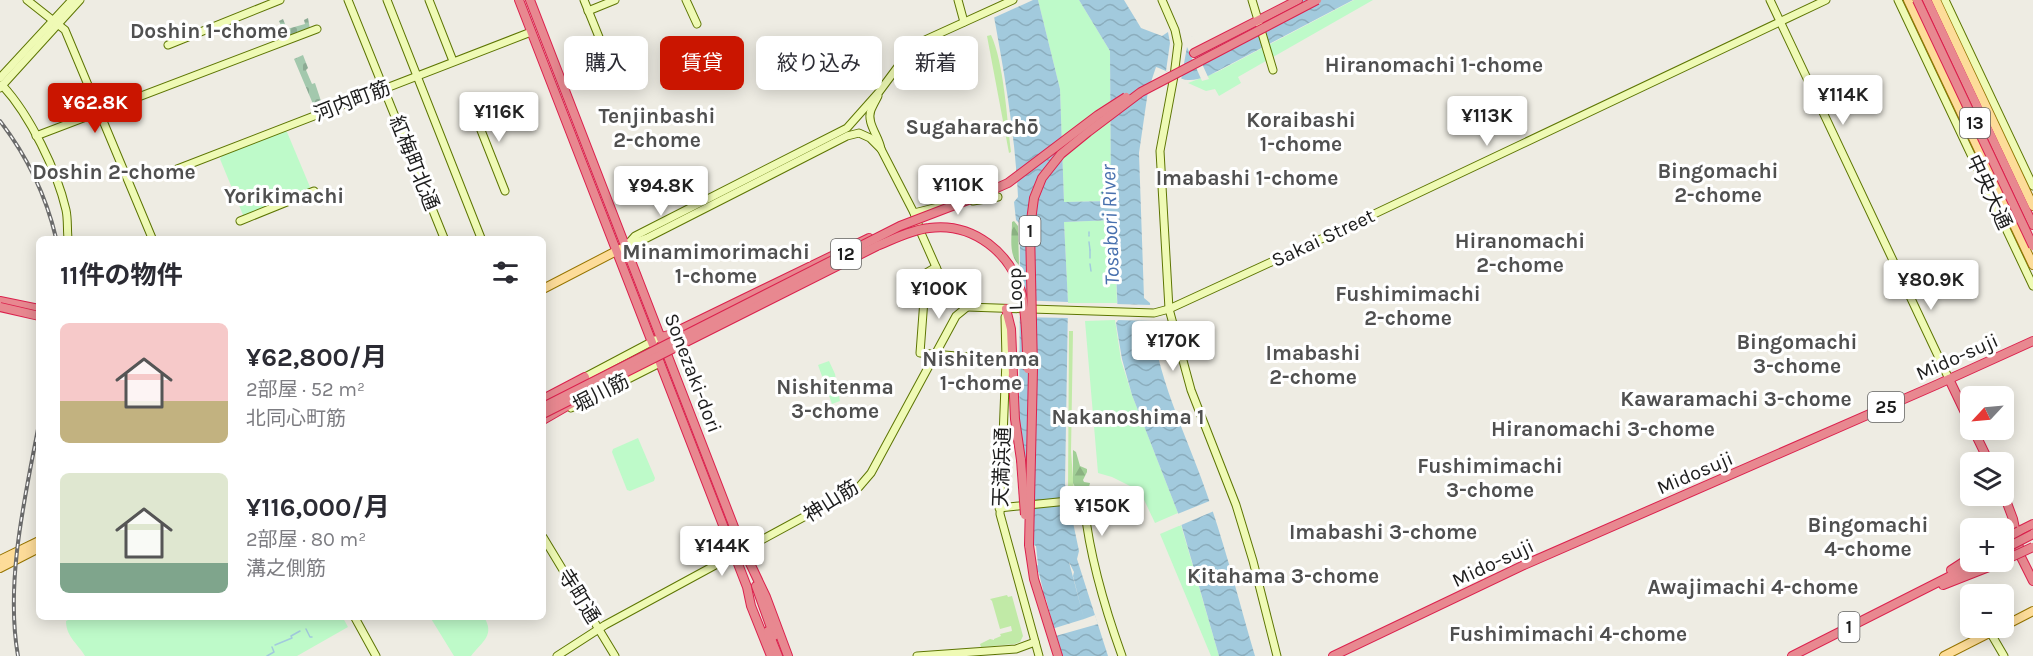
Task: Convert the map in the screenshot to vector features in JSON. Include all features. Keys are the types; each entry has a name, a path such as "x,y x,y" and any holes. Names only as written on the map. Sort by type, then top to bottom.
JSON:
{"highway":[{"name":"Sonezaki-dori","path":"519,0 747,587 751,606 771,656"},
{"name":"Sonezaki-dori","path":"531,0 748,562 766,597 788,656"},
{"path":"1194,53 1257,18 1298,0"},
{"name":"Loop","path":"1058,656 1036,588 1029,545 1033,336 1030,228 1036,189 1045,173 1061,154 1141,92 1317,0"},
{"name":"13","path":"1917,0 2033,246"},
{"name":"13","path":"1927,0 2033,225"},
{"name":"12","path":"546,409 900,226 1008,183 1098,115 1128,96 1141,92"},
{"path":"661,337 709,316 846,248 900,226"},
{"name":"12","path":"546,410 592,389 877,246 915,230 938,227 961,230 986,241 999,252 1014,272 1024,306 1032,405"},
{"path":"0,296 36,311"},
{"path":"0,301 36,311"},
{"path":"0,307 36,312"},
{"name":"1","path":"1009,309 1015,419 1029,545"},
{"name":"Mido-suji","path":"1333,656 1524,565 2033,341"},
{"path":"546,398 585,377"},
{"path":"1949,379 1960,402"},
{"path":"546,420 592,389"},
{"path":"2008,506 2021,557 2033,581"},
{"path":"2014,538 2033,524"},
{"path":"2014,542 2033,536"},
{"path":"2014,556 2033,547"},
{"path":"748,562 759,602 780,656"},
{"name":"1","path":"1917,593 1960,564"},
{"name":"1","path":"1792,656 1960,571"},
{"path":"1905,599 1975,572"},
{"path":"747,587 759,602"}],"main road":[{"path":"1908,0 2033,265"},
{"path":"1936,0 2033,206"},
{"path":"546,287 626,246"},
{"path":"0,560 36,543"},
{"path":"0,568 36,550"},
{"path":"2014,620 2033,610"},
{"path":"1944,656 1978,638"}],"street":[{"path":"27,0 65,30 151,236"},
{"path":"56,23 72,0"},
{"path":"68,236 67,212 56,180 36,136 1,84 80,0"},
{"path":"168,45 280,0"},
{"name":"紅梅町北通","path":"348,0 443,236"},
{"path":"387,0 480,236"},
{"path":"429,0 453,61"},
{"path":"584,0 598,36"},
{"path":"588,11 615,0"},
{"path":"686,0 697,24"},
{"path":"958,0 964,22"},
{"path":"880,149 870,121 870,112 879,92 914,45 1013,0"},
{"path":"1162,0 1175,30 1178,48 1160,151 1169,309 1191,390 1236,505 1277,656"},
{"path":"1770,0 1949,379"},
{"name":"Sakai Street","path":"967,307 1151,313 1169,309 1826,0"},
{"name":"中央大通","path":"1898,0 2033,286"},
{"path":"1945,0 2033,186"},
{"path":"1253,3 1272,68"},
{"path":"36,136 317,29"},
{"name":"河内町筋","path":"172,171 531,32"},
{"path":"626,246 635,236 842,131 858,118 879,92"},
{"path":"471,105 505,191"},
{"path":"626,246 647,238 851,134 859,133 867,136 880,149 914,213 948,294 955,301 967,307"},
{"path":"240,221 314,191"},
{"path":"914,213 945,205 998,197"},
{"path":"751,305 918,224"},
{"path":"936,267 926,273 920,353 1006,360"},
{"name":"神山筋","path":"557,656 599,628 859,487 871,473 956,316 967,307"},
{"name":"天満浜通","path":"1009,309 1003,508 1039,656"},
{"name":"堀川筋","path":"585,377 661,337"},
{"name":"堀川筋","path":"546,420 660,363"},
{"path":"546,409 614,375"},
{"path":"1003,508 1080,500 1084,502 1097,575 1108,618 1122,656"},
{"name":"寺町通","path":"546,542 615,656"},
{"path":"356,620 376,656"},
{"path":"1994,638 2004,656"},
{"path":"917,656 986,653 1016,649 1035,642"}],"green space":[{"path":"1038,0 1079,0 1110,51 1111,201 1064,202 1060,89"},
{"path":"1354,0 1373,0 1238,77 1241,83 1219,96 1215,89 1206,91 1188,83 1217,72"},
{"path":"308,18 310,29 286,38 279,21 283,19 287,29 305,24 304,20"},
{"path":"991,35 1002,76 1011,152 1009,153 987,36"},
{"path":"303,55 308,68 306,70 312,84 315,83 321,101 313,104 294,59"},
{"path":"285,131 310,187 308,190 245,216 220,159 222,156"},
{"path":"1114,220 1117,303 1068,303 1064,222"},
{"path":"1014,221 1018,226 1019,265 1012,251 1012,222"},
{"path":"1115,320 1121,360 1132,395 1178,513 1155,523 1138,487 1136,489 1098,473 1085,321"},
{"path":"1069,331 1073,331 1071,452 1074,491 1068,492"},
{"path":"829,361 835,374 840,401 832,404 818,365"},
{"path":"638,438 655,478 654,481 630,491 627,490 612,452 613,449"},
{"path":"1073,450 1076,452 1080,466 1087,469 1083,480 1090,483 1084,491 1076,489 1073,483"},
{"path":"1181,525 1219,656 1211,656 1160,534"},
{"path":"1012,596 1023,636 1020,642 981,647 980,644 1012,631 1011,626 1000,629 990,599"},
{"path":"344,620 348,627 297,656 85,656 70,636 66,621"},
{"path":"432,620 486,620 488,629 486,638 471,656 454,656"}],"water":[{"path":"991,0 1038,0 1060,89 1064,202 1111,201 1110,51 1079,0 1124,0 1141,28 1162,36 1168,32 1193,37 1197,45 1201,46 1291,0 1353,0 1208,76 1186,80 1156,67 1148,91 1139,153 1144,298 1150,303 1158,355 1165,380 1216,522 1255,656 1219,656 1178,513 1132,395 1122,359 1116,323 1118,320 1114,220 1064,222 1068,303 1065,484 1079,551 1077,559 1108,656 1054,656 1034,595 1021,531 1019,474 1020,224 1016,220 1014,202 1018,197 1011,123"}],"pier":[{"path":"992,0 1033,0 991,19 988,2"},
{"path":"1173,30 1194,37 1197,44 1204,44 1198,55 1209,79 1202,81 1187,47 1181,80 1166,71 1170,43 1168,32"},
{"path":"1017,300 1068,302 1068,318 1017,317"},
{"path":"1116,304 1151,305 1152,321 1117,320"},
{"path":"1212,500 1214,511 1179,526 1175,515"},
{"path":"1034,514 1034,545 1038,565 1035,567 1039,573 1043,590 1042,597 1046,599 1051,618 1041,622 1041,629 1022,559 1017,515"},
{"path":"1069,562 1074,572 1073,576 1084,619"},
{"path":"1095,615 1098,624 1045,639 1042,632"}],"waterway":[{"name":"Tosabori River","path":"1089,242 1090,250"},
{"name":"Tosabori River","path":"1090,250 1090,258"},
{"name":"Tosabori River","path":"1090,264 1091,271"},
{"path":"306,629 312,637"},
{"path":"275,645 292,638 291,636 300,631"},
{"path":"267,656 274,652 272,647"}],"railway":[{"path":"0,121 19,148 34,177 47,207 55,236"},
{"path":"18,656 15,628 15,569 36,440"}],"district":[{"name":"Doshin 1-chome","path":"209,31"},
{"name":"Hiranomachi 1-chome","path":"1434,65"},
{"name":"Sugaharachō","path":"972,127"},
{"name":"Tenjinbashi 2-chome","path":"657,128"},
{"name":"Koraibashi 1-chome","path":"1301,132"},
{"name":"Doshin 2-chome","path":"114,172"},
{"name":"Imabashi 1-chome","path":"1247,178"},
{"name":"Bingomachi 2-chome","path":"1718,183"},
{"name":"Yorikimachi","path":"284,196"},
{"name":"Hiranomachi 2-chome","path":"1520,253"},
{"name":"Minamimorimachi 1-chome","path":"716,264"},
{"name":"Fushimimachi 2-chome","path":"1408,306"},
{"name":"Bingomachi 3-chome","path":"1797,354"},
{"name":"Imabashi 2-chome","path":"1313,365"},
{"name":"Nishitenma 1-chome","path":"981,371"},
{"name":"Nishitenma 3-chome","path":"835,399"},
{"name":"Kawaramachi 3-chome","path":"1736,399"},
{"name":"Nakanoshima 1","path":"1128,417"},
{"name":"Hiranomachi 3-chome","path":"1603,429"},
{"name":"Fushimimachi 3-chome","path":"1490,478"},
{"name":"Imabashi 3-chome","path":"1383,532"},
{"name":"Bingomachi 4-chome","path":"1868,537"},
{"name":"Kitahama 3-chome","path":"1283,576"},
{"name":"Awajimachi 4-chome","path":"1753,587"},
{"name":"Fushimimachi 4-chome","path":"1568,634"}]}
